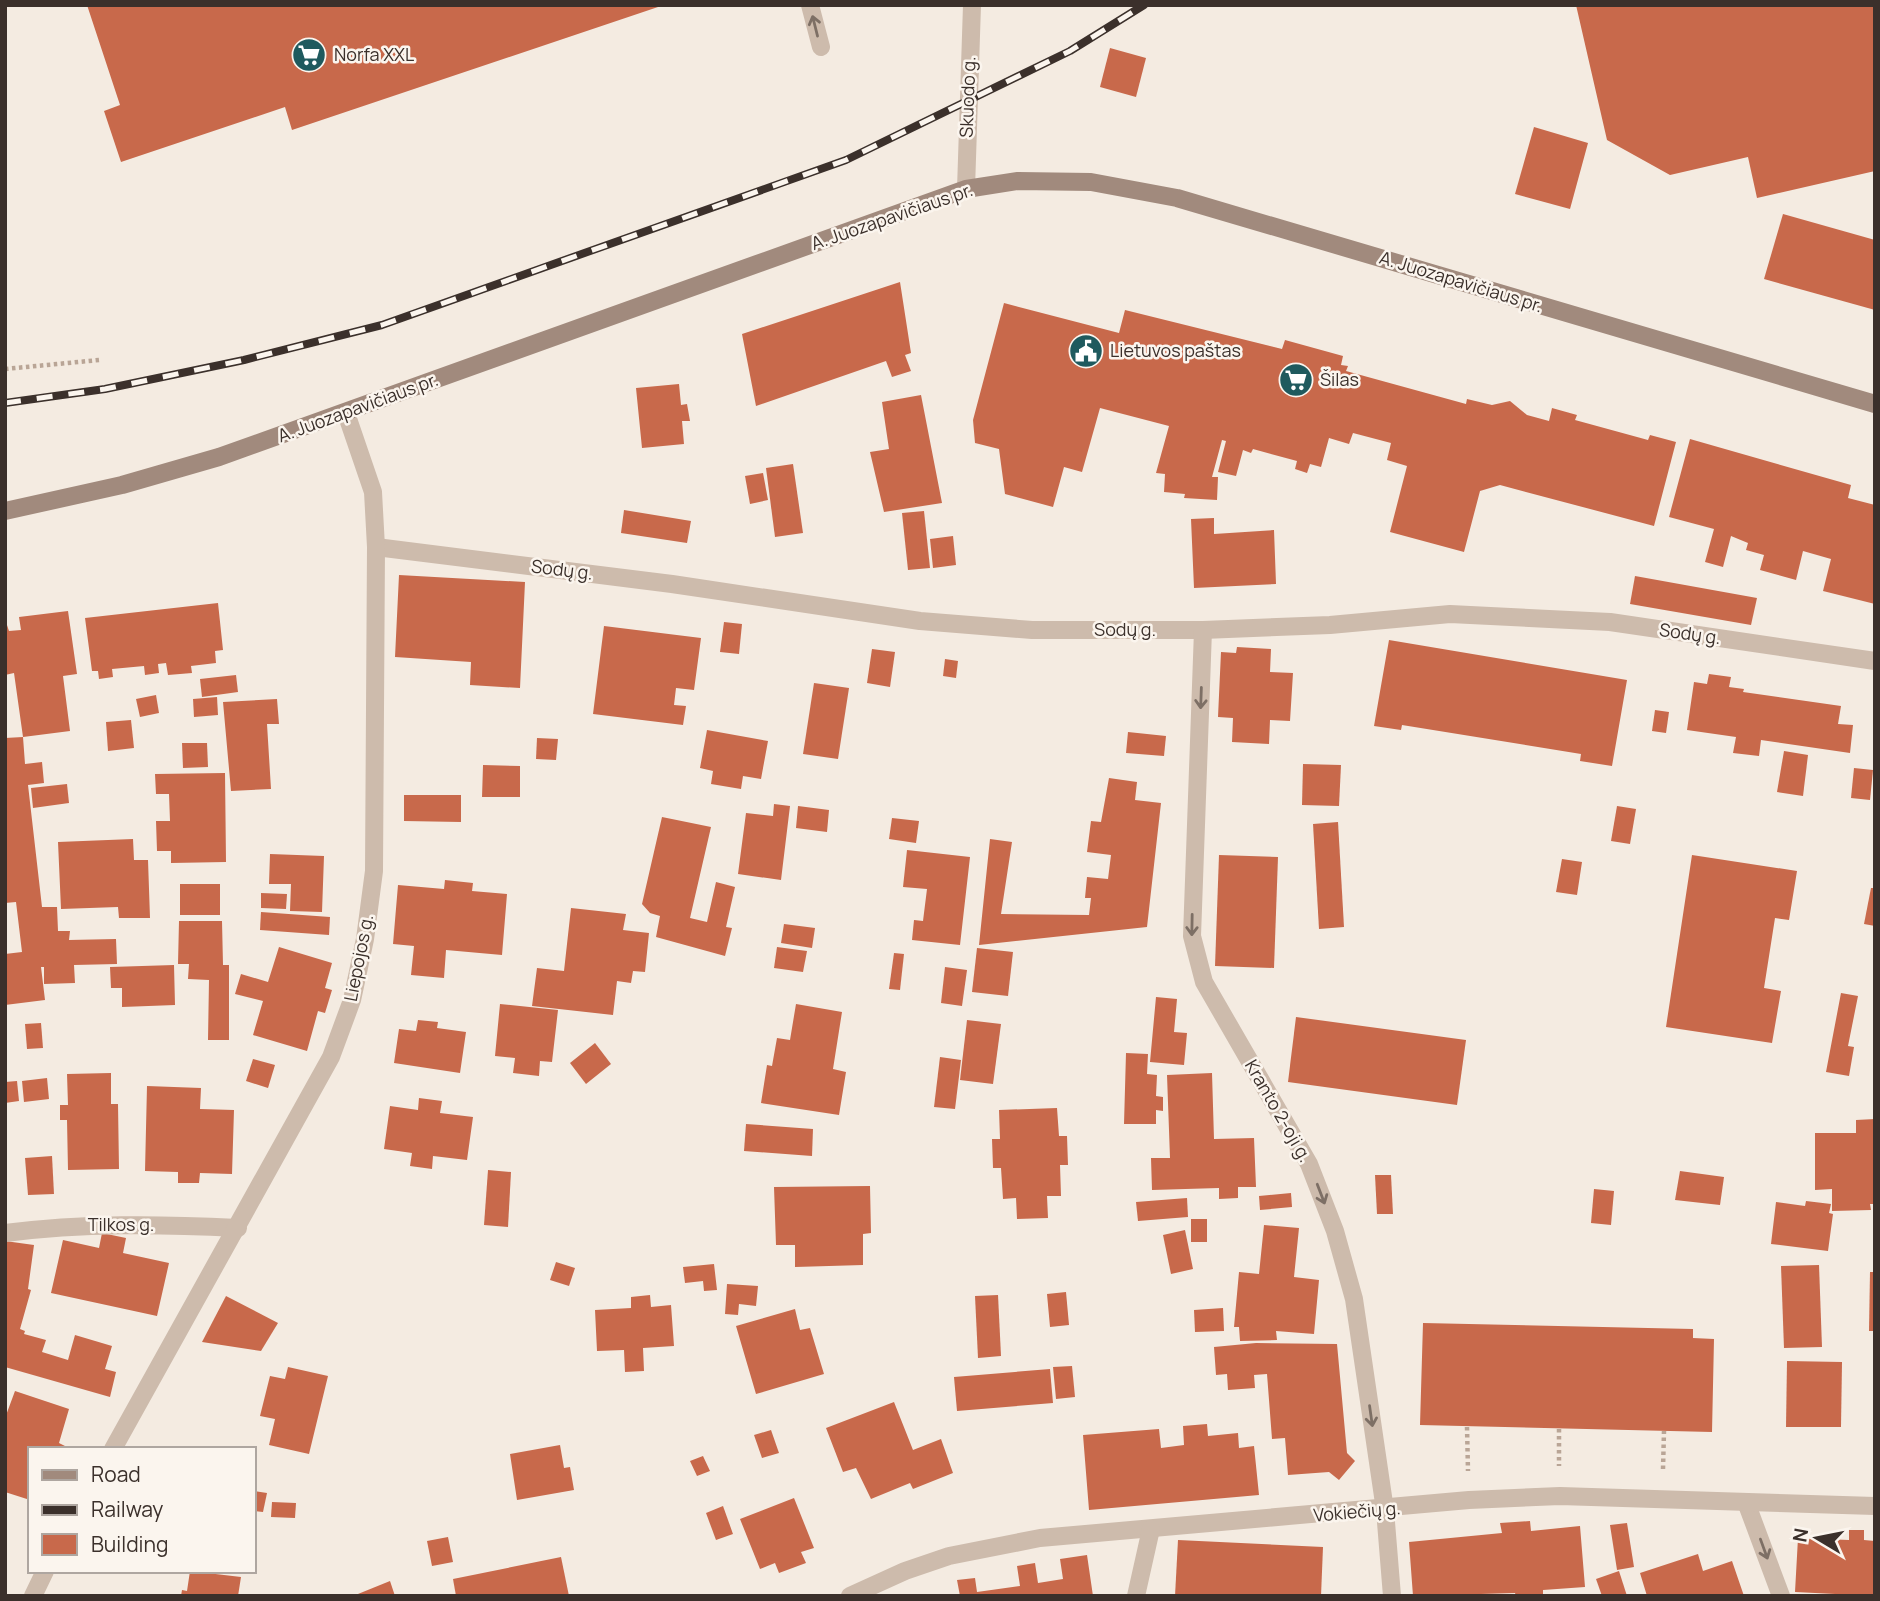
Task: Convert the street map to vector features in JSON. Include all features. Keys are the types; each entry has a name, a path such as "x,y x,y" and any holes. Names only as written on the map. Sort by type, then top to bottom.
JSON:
{"main road":[{"name":"A. Juozapavičiaus pr.","path":"5,512 122,485 206,461 965,189 1018,181 1090,182 1177,198 1875,404"}],"street":[{"path":"810,5 821,47"},
{"name":"Skuodo g.","path":"965,189 972,5"},
{"name":"Liepojos g.","path":"114,1447 331,1057 352,1000 365,939 373,871 376,547 373,492 346,413"},
{"name":"Sodų g.","path":"376,547 660,582 920,621 1032,630 1203,630 1330,625 1450,614 1610,622 1875,661"},
{"name":"Kranto 2-oji g.","path":"1203,630 1192,936 1204,982 1309,1164 1335,1231 1354,1299 1385,1510 1392,1596"},
{"name":"Tilkos g.","path":"5,1233 70,1225 238,1228"},
{"name":"Vokiečių g.","path":"850,1596 916,1567 995,1545 1041,1538 1385,1510 1469,1500 1560,1496 1875,1506"},
{"path":"1746,1502 1781,1596"},
{"path":"1136,1596 1151,1529"},
{"path":"33,1596 44,1573"}],"path":[{"path":"5,369 99,360"},
{"path":"1467,1427 1469,1500"}],"building":[{"name":"Norfa XXL","path":"87,5 661,6 292,130 285,107 121,162 104,111 120,105"},
{"path":"1576,5 1875,5 1875,171 1757,198 1748,157 1670,175 1607,140"},
{"path":"1110,48 1146,58 1136,97 1100,87"},
{"path":"1534,127 1588,143 1570,209 1515,194"},
{"path":"1783,214 1875,240 1875,310 1764,279"},
{"path":"900,282 911,353 905,355 911,371 892,377 886,361 756,406 742,334"},
{"path":"1004,303 1119,333 1125,310 1282,349 1285,340 1343,356 1341,365 1348,366 1346,371 1466,404 1467,399 1492,405 1510,401 1527,415 1549,421 1552,408 1577,415 1575,420 1648,440 1650,435 1676,442 1654,526 1500,485 1480,491 1464,552 1390,532 1407,466 1387,460 1391,443 1353,433 1349,444 1329,438 1321,467 1310,464 1307,473 1295,469 1297,461 1253,449 1251,453 1243,450 1236,476 1218,472 1226,441 1222,440 1212,477 1218,477 1217,500 1184,498 1185,494 1164,492 1165,474 1156,473 1169,426 1100,408 1082,472 1064,467 1053,507 1005,494 999,449 975,443 973,420"},
{"path":"679,384 681,405 687,404 690,421 682,421 684,444 642,448 636,388"},
{"path":"921,395 942,503 884,512 870,452 889,449 882,402"},
{"path":"1690,439 1851,485 1848,498 1875,505 1875,604 1823,591 1831,559 1803,551 1796,580 1760,570 1764,555 1746,550 1748,543 1731,536 1723,567 1705,562 1714,529 1669,517"},
{"path":"793,464 803,533 775,537 766,468"},
{"path":"763,473 768,500 750,504 745,476"},
{"path":"624,510 691,521 687,543 621,533"},
{"path":"924,511 930,568 908,570 902,513"},
{"path":"1214,518 1214,534 1274,530 1276,584 1194,588 1191,519"},
{"path":"953,536 956,565 933,568 930,539"},
{"path":"399,575 525,582 520,688 470,685 471,662 395,657"},
{"path":"1635,576 1757,598 1751,625 1630,604"},
{"path":"218,603 223,650 215,651 216,663 191,666 192,673 168,675 166,663 158,664 159,673 145,675 144,666 112,669 113,677 99,679 98,671 92,671 85,618"},
{"path":"68,611 77,674 63,676 70,731 23,737 14,673 5,675 5,619 9,631 21,630 19,617"},
{"path":"724,622 742,624 739,654 720,652"},
{"path":"604,626 701,638 694,690 676,688 674,705 686,706 683,725 593,714"},
{"path":"1389,640 1627,680 1612,766 1580,761 1581,754 1402,725 1401,730 1374,726"},
{"path":"1237,647 1271,649 1270,672 1293,673 1290,721 1270,720 1269,744 1232,742 1233,718 1218,717 1221,652 1236,653"},
{"path":"872,649 895,652 890,687 867,683"},
{"path":"945,659 958,661 956,678 943,676"},
{"path":"1709,674 1731,677 1729,687 1744,689 1743,692 1841,706 1838,724 1853,725 1850,753 1761,740 1759,756 1733,753 1736,737 1687,730 1694,682 1707,684"},
{"path":"236,675 238,692 202,697 200,679"},
{"path":"814,683 849,688 838,759 803,754"},
{"path":"156,695 159,713 140,717 136,699"},
{"path":"217,697 218,715 194,717 193,699"},
{"path":"277,699 279,724 267,724 271,789 231,791 223,702"},
{"path":"1655,710 1669,712 1666,733 1652,731"},
{"path":"131,720 134,748 108,751 106,722"},
{"path":"707,730 768,741 761,779 743,776 741,789 711,784 713,771 700,768"},
{"path":"1128,732 1166,736 1164,756 1126,753"},
{"path":"23,737 25,764 42,762 44,783 28,785 42,907 57,907 58,931 70,931 69,940 116,939 117,964 74,965 75,983 44,984 44,967 41,967 45,1000 5,1005 5,954 22,952 16,902 5,903 5,738"},
{"path":"537,738 558,739 556,760 536,759"},
{"path":"182,743 207,743 208,767 183,768"},
{"path":"1784,751 1808,755 1803,796 1777,792"},
{"path":"1303,764 1341,765 1339,806 1302,805"},
{"path":"483,765 520,766 520,797 482,797"},
{"path":"1854,768 1873,770 1870,800 1851,798"},
{"path":"225,773 226,862 171,863 171,851 157,851 156,821 170,821 169,794 156,794 155,774"},
{"path":"1109,778 1137,782 1135,800 1161,803 1147,927 979,945 990,839 1012,842 1001,914 1089,915 1091,898 1085,898 1087,877 1108,879 1111,855 1087,852 1091,821 1101,822"},
{"path":"67,784 69,803 33,808 31,788"},
{"path":"404,795 461,795 461,822 404,821"},
{"path":"774,804 790,806 781,880 738,874 746,813 773,816"},
{"path":"798,806 829,810 827,832 796,828"},
{"path":"1617,806 1636,809 1630,844 1611,841"},
{"path":"662,817 711,827 690,918 707,922 716,882 735,887 726,927 732,928 725,956 656,937 660,916 650,913 642,904"},
{"path":"892,818 919,821 916,843 889,839"},
{"path":"1338,822 1344,927 1319,929 1313,824"},
{"path":"133,839 134,860 148,860 150,918 119,918 118,907 61,909 58,842"},
{"path":"907,850 970,857 960,945 912,940 914,920 923,921 927,889 903,887"},
{"path":"270,854 324,856 322,912 290,911 291,884 269,884"},
{"path":"1219,855 1278,857 1274,968 1215,966"},
{"path":"1692,855 1797,871 1789,920 1775,918 1764,988 1781,991 1772,1043 1666,1027"},
{"path":"1562,859 1582,862 1577,895 1556,892"},
{"path":"445,880 473,883 472,891 507,894 502,955 446,950 444,978 411,975 414,946 393,944 398,885 444,889"},
{"path":"180,884 220,884 220,915 180,915"},
{"path":"1871,888 1875,888 1875,926 1864,924"},
{"path":"261,893 287,894 286,909 261,908"},
{"path":"571,908 626,914 623,930 649,933 645,972 633,971 631,983 617,981 613,1015 532,1006 537,968 564,971"},
{"path":"261,912 330,917 329,935 260,930"},
{"path":"179,921 222,921 223,965 229,965 229,1040 208,1040 209,980 188,979 189,964 178,964"},
{"path":"784,924 815,928 812,948 781,943"},
{"path":"279,947 332,963 325,988 332,990 325,1013 318,1011 307,1051 253,1035 263,1001 235,994 241,974 268,982"},
{"path":"777,947 807,951 803,972 774,968"},
{"path":"977,948 1013,952 1008,996 972,992"},
{"path":"894,953 904,954 900,990 889,989"},
{"path":"174,965 175,1005 122,1007 122,988 111,988 110,967"},
{"path":"945,967 967,970 962,1006 941,1003"},
{"path":"1841,993 1858,996 1848,1046 1854,1047 1849,1076 1826,1072"},
{"path":"1156,997 1177,999 1174,1032 1187,1033 1184,1065 1150,1062"},
{"path":"500,1004 558,1010 552,1062 540,1061 539,1076 513,1073 515,1058 495,1056"},
{"path":"796,1004 842,1012 833,1069 846,1072 839,1115 761,1103 767,1065 772,1066 777,1038 790,1040"},
{"path":"1296,1017 1466,1040 1457,1105 1288,1082"},
{"path":"418,1020 438,1022 437,1028 466,1032 460,1073 394,1063 399,1029 416,1031"},
{"path":"967,1020 1001,1024 993,1084 960,1080"},
{"path":"41,1023 43,1048 27,1049 25,1024"},
{"path":"595,1043 611,1064 586,1084 570,1063"},
{"path":"1126,1053 1148,1054 1147,1074 1157,1075 1156,1096 1163,1097 1163,1111 1156,1110 1156,1124 1124,1124"},
{"path":"940,1057 961,1060 955,1109 934,1107"},
{"path":"253,1059 275,1065 268,1088 246,1081"},
{"path":"111,1073 111,1104 118,1104 119,1169 68,1170 67,1120 60,1120 60,1105 68,1105 67,1074"},
{"path":"1212,1073 1214,1139 1254,1138 1256,1187 1238,1187 1238,1198 1219,1199 1219,1188 1152,1190 1151,1158 1170,1158 1167,1075"},
{"path":"47,1078 49,1099 24,1102 22,1081"},
{"path":"17,1081 19,1101 5,1103 5,1082"},
{"path":"147,1086 201,1088 200,1109 234,1110 232,1174 200,1173 199,1183 178,1183 178,1172 145,1171"},
{"path":"419,1098 442,1101 440,1113 473,1117 467,1160 433,1156 432,1169 410,1166 412,1153 384,1149 390,1106 418,1110"},
{"path":"1057,1108 1059,1136 1067,1136 1068,1165 1060,1165 1061,1196 1047,1196 1048,1218 1017,1219 1016,1198 1003,1199 1001,1168 993,1168 992,1139 1000,1139 999,1110"},
{"path":"1875,1119 1875,1204 1870,1204 1871,1210 1832,1211 1832,1189 1815,1190 1815,1133 1856,1133 1856,1120"},
{"path":"746,1124 813,1129 812,1156 744,1151"},
{"path":"52,1156 54,1194 28,1195 25,1158"},
{"path":"488,1170 511,1172 508,1227 484,1225"},
{"path":"1680,1171 1724,1177 1720,1205 1675,1200"},
{"path":"1375,1175 1391,1175 1393,1214 1377,1214"},
{"path":"870,1186 871,1233 863,1234 863,1265 795,1267 795,1245 776,1245 774,1187"},
{"path":"1594,1189 1614,1191 1611,1225 1591,1223"},
{"path":"1291,1193 1292,1207 1260,1210 1259,1196"},
{"path":"1187,1198 1188,1217 1138,1221 1136,1202"},
{"path":"1806,1201 1831,1204 1829,1213 1833,1214 1828,1251 1771,1244 1776,1202 1805,1206"},
{"path":"1191,1219 1207,1219 1207,1242 1191,1242"},
{"path":"1264,1225 1299,1228 1294,1277 1319,1280 1314,1334 1276,1331 1277,1340 1240,1341 1239,1327 1234,1327 1239,1272 1259,1274"},
{"path":"1185,1230 1193,1269 1171,1274 1163,1235"},
{"path":"102,1233 126,1238 123,1253 169,1263 157,1316 51,1293 63,1240 99,1248"},
{"path":"5,1241 34,1245 28,1289 31,1290 20,1329 25,1331 24,1334 46,1340 42,1352 68,1360 75,1335 112,1346 105,1369 116,1372 110,1397 5,1367"},
{"path":"556,1262 575,1268 569,1286 550,1280"},
{"path":"714,1264 717,1290 704,1291 703,1281 685,1283 683,1267"},
{"path":"1819,1265 1822,1347 1784,1348 1781,1266"},
{"path":"1870,1272 1875,1272 1875,1331 1869,1331"},
{"path":"727,1284 758,1286 756,1306 739,1304 738,1315 725,1314"},
{"path":"1066,1292 1069,1325 1050,1327 1047,1294"},
{"path":"650,1295 651,1307 671,1305 674,1346 643,1348 644,1371 625,1372 624,1350 597,1351 595,1310 631,1308 631,1297"},
{"path":"998,1295 1001,1356 978,1358 975,1296"},
{"path":"226,1296 278,1323 261,1351 202,1342"},
{"path":"1223,1308 1224,1331 1195,1332 1194,1310"},
{"path":"795,1309 800,1330 810,1328 824,1374 756,1394 736,1326"},
{"path":"1423,1323 1693,1329 1693,1338 1714,1339 1712,1432 1420,1425"},
{"path":"1256,1343 1337,1344 1347,1453 1355,1461 1339,1480 1329,1472 1288,1475 1285,1438 1272,1439 1267,1374 1254,1375 1255,1388 1228,1390 1227,1374 1216,1375 1214,1347"},
{"path":"1787,1361 1842,1362 1841,1427 1786,1427"},
{"path":"1072,1366 1075,1397 1056,1399 1053,1367"},
{"path":"288,1367 328,1376 309,1454 269,1445 275,1419 260,1416 270,1376 285,1379"},
{"path":"1050,1369 1053,1403 957,1411 954,1377"},
{"path":"15,1391 69,1409 59,1443 67,1447 28,1447 28,1499 5,1492 5,1418"},
{"path":"894,1402 913,1450 941,1439 953,1473 913,1489 910,1483 871,1499 856,1468 843,1472 826,1428"},
{"path":"1207,1424 1208,1436 1238,1433 1239,1448 1254,1446 1259,1495 1089,1510 1083,1435 1159,1429 1161,1448 1184,1445 1183,1426"},
{"path":"771,1430 779,1453 762,1458 754,1435"},
{"path":"560,1445 564,1468 570,1467 574,1490 517,1500 510,1454"},
{"path":"703,1456 710,1471 697,1476 690,1461"},
{"path":"256,1491 267,1493 263,1512 256,1511"},
{"path":"794,1498 814,1548 801,1552 806,1563 779,1573 775,1563 760,1569 740,1519"},
{"path":"272,1502 296,1503 295,1518 271,1517"},
{"path":"723,1506 733,1534 716,1540 706,1513"},
{"path":"1530,1521 1531,1531 1580,1526 1585,1587 1543,1590 1543,1596 1516,1596 1515,1593 1413,1596 1409,1542 1502,1533 1500,1523"},
{"path":"1627,1523 1634,1567 1617,1570 1610,1525"},
{"path":"1849,1530 1864,1530 1864,1540 1875,1541 1875,1596 1795,1592 1798,1538 1849,1540"},
{"path":"448,1537 453,1562 432,1566 427,1541"},
{"path":"1178,1540 1323,1547 1321,1596 1175,1596"},
{"path":"1698,1554 1703,1571 1732,1561 1744,1596 1647,1596 1640,1573"},
{"path":"1087,1555 1093,1596 960,1596 957,1580 975,1578 977,1592 1020,1586 1017,1566 1035,1563 1038,1583 1063,1579 1060,1559"},
{"path":"561,1557 569,1596 456,1596 453,1579"},
{"path":"1619,1571 1627,1596 1602,1596 1596,1579"},
{"path":"190,1573 241,1577 238,1596 181,1596 182,1590 187,1591"},
{"path":"390,1581 395,1596 353,1596"}],"railway":[{"path":"5,403 105,389 244,360 382,325 846,160 1070,51 1144,5"}],"place":[{"name":"Norfa XXL","path":"309,55"},
{"name":"Lietuvos paštas","path":"1086,351"},
{"name":"Šilas","path":"1296,380"}]}
